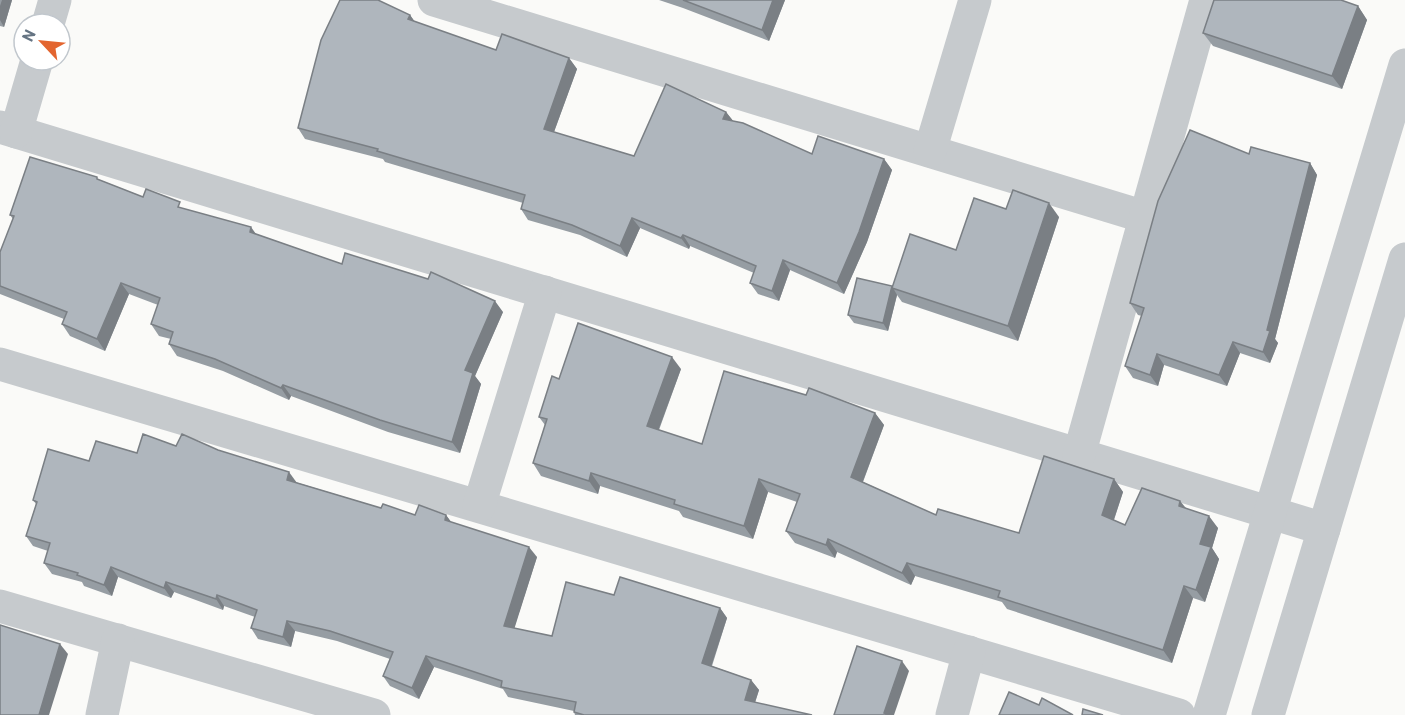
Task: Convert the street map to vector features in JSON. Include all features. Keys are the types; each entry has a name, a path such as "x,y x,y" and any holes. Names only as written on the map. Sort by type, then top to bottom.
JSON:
{"street":[{"path":"434,0 1145,217"},
{"path":"930,152 975,0"},
{"path":"1079,455 1206,0"},
{"path":"1209,715 1405,65"},
{"path":"32,72 8,129 1324,529"},
{"path":"1268,715 1405,259"},
{"path":"480,506 545,292"},
{"path":"0,364 1179,715"},
{"path":"0,606 374,715"},
{"path":"102,715 117,640"},
{"path":"952,715 969,652"}],"building":[{"path":"340,0 378,0 410,15 408,19 496,50 502,34 569,58 544,129 634,156 666,84 726,112 723,119 743,123 812,154 818,136 884,159 859,232 837,283 783,260 772,291 750,283 756,266 683,235 681,238 632,218 620,246 572,225 521,209 525,195 377,151 378,149 298,128 321,40"},
{"path":"683,0 773,0 762,30"},
{"path":"1214,0 1341,0 1358,6 1332,76 1203,33"},
{"path":"1190,130 1249,154 1251,147 1310,163 1263,352 1233,342 1219,375 1157,354 1150,375 1125,366 1144,308 1130,303 1158,201"},
{"path":"30,157 97,177 97,179 143,197 146,189 180,202 178,207 251,227 250,232 342,264 345,253 428,279 431,272 495,301 465,370 473,373 452,442 380,420 283,385 281,388 215,359 169,344 173,332 151,324 160,298 121,283 97,339 62,324 67,312 0,286 0,252 14,216 10,215"},
{"path":"1013,190 1049,203 1008,326 892,288 910,234 956,250 974,198 1006,209"},
{"path":"857,278 892,286 883,323 848,315"},
{"path":"578,323 672,357 647,426 702,444 724,371 806,395 809,388 875,413 851,477 936,515 938,509 1019,533 1044,456 1114,479 1102,515 1125,525 1142,488 1180,501 1179,506 1209,516 1200,544 1211,547 1196,590 1184,586 1163,650 998,597 1000,591 907,563 902,573 828,539 826,545 786,531 800,494 759,479 744,526 674,504 675,500 591,473 589,481 533,463 547,419 539,417 552,376 559,379"},
{"path":"143,434 176,446 182,434 218,450 289,472 287,480 381,508 383,504 415,515 419,505 446,515 445,520 529,547 504,626 552,636 566,582 614,595 620,577 720,608 702,663 751,680 745,700 812,715 584,715 574,712 576,702 501,687 502,681 426,656 412,688 383,676 393,652 330,631 287,621 283,637 251,628 257,610 217,595 216,599 166,582 164,588 111,567 104,585 77,575 78,573 44,563 50,543 26,536 37,502 33,500 48,449 89,461 96,441 137,453"},
{"path":"0,625 60,644 39,715 0,715"},
{"path":"857,646 902,661 884,713 891,715 834,715"},
{"path":"1009,692 1039,705 1042,698 1073,715 999,715"},
{"path":"1083,709 1103,715 1082,715"}]}
